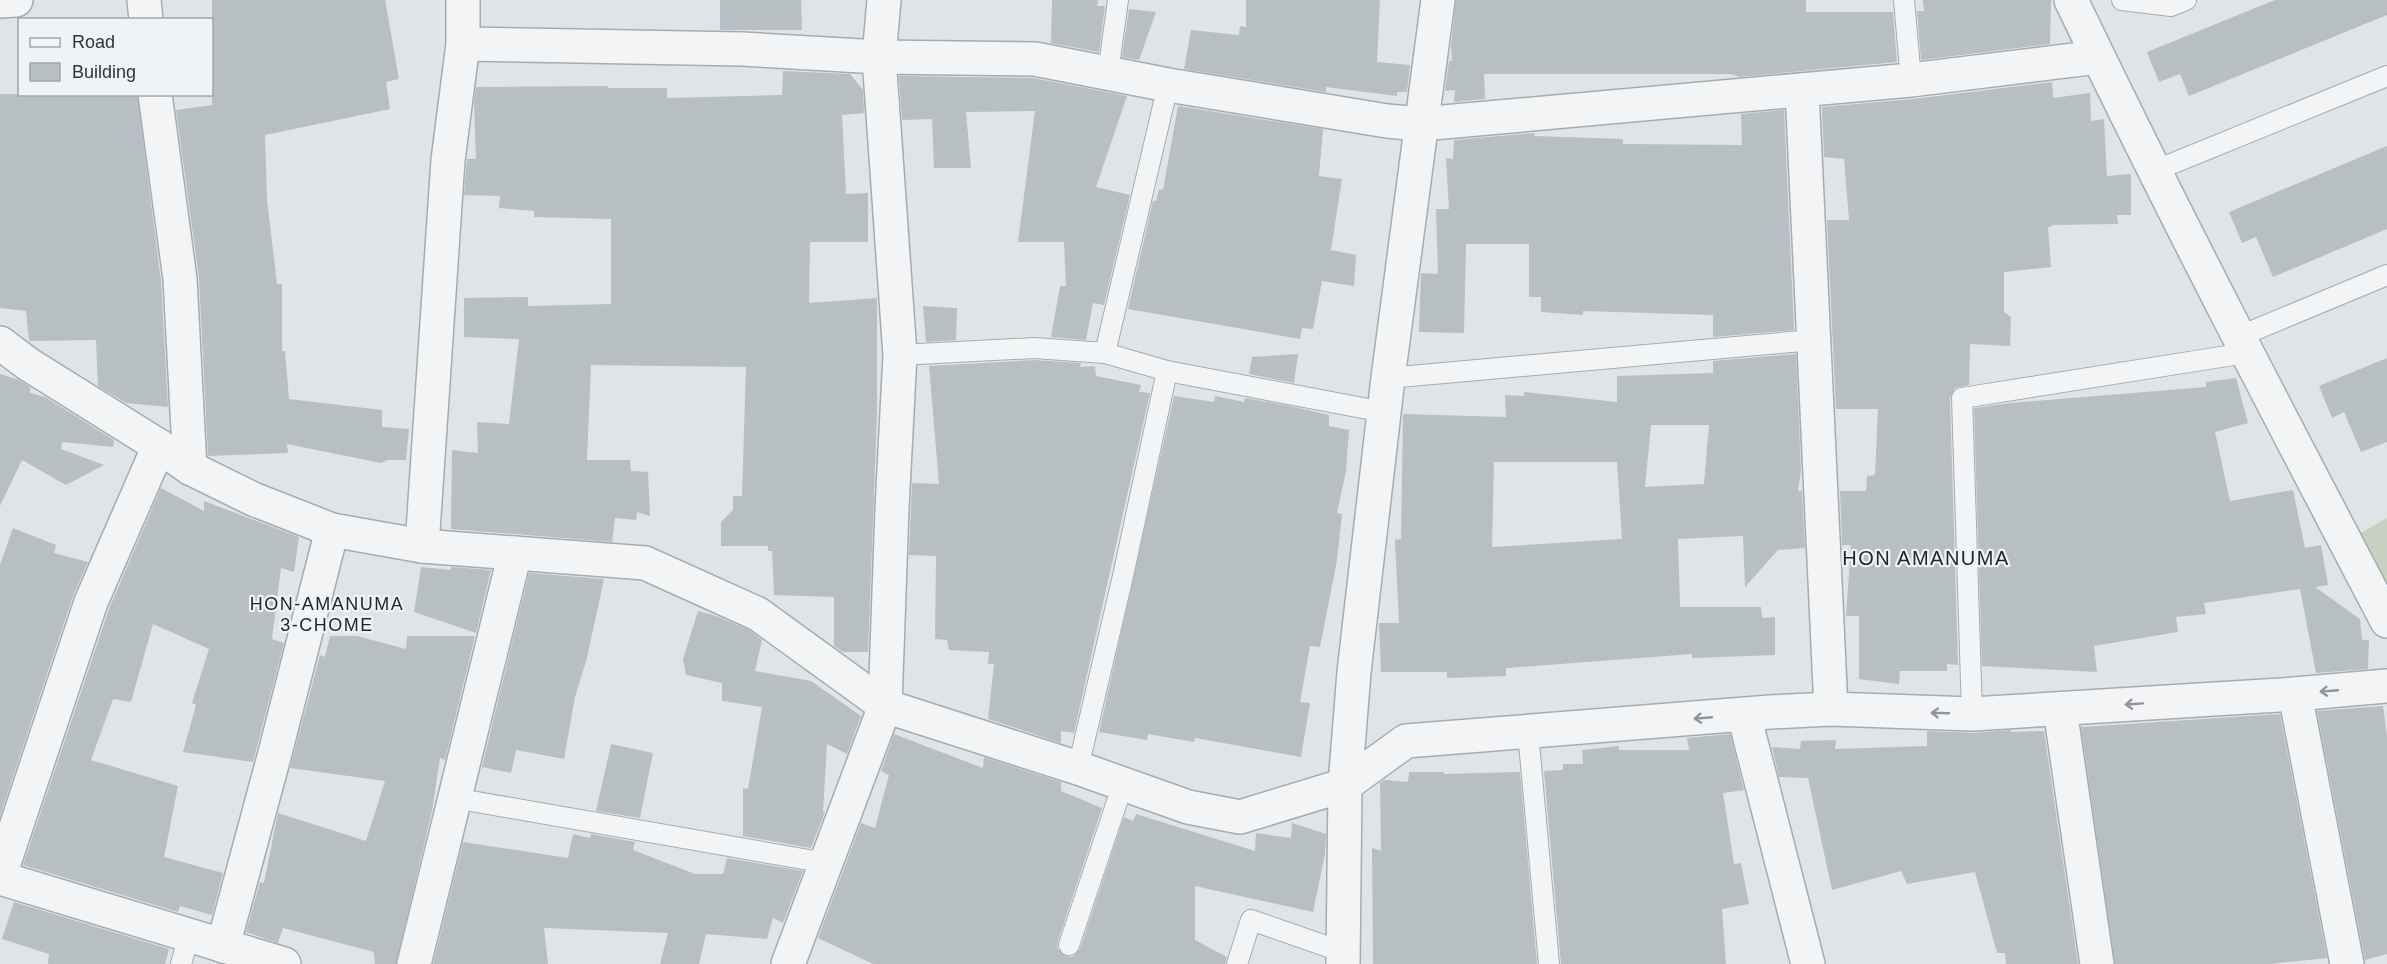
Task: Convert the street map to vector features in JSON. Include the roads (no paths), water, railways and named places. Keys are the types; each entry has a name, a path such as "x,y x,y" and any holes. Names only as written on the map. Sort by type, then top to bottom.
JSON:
{"street":[{"path":"0,1 16,0"},
{"path":"144,0 146,18"},
{"path":"422,546 448,160 463,44 463,0"},
{"path":"788,964 885,706 900,355 879,57 884,0"},
{"path":"1343,958 1345,785 1354,672 1388,378 1438,0"},
{"path":"2071,0 2242,345 2387,621"},
{"path":"463,44 742,49 879,57 1035,58 1168,85 1387,121 1421,124 1911,80 2098,57"},
{"path":"1802,90 1832,709"},
{"path":"155,96 180,279 190,468"},
{"path":"0,343 28,364 190,468 253,499 332,530 422,546 645,563 758,614 885,706 1078,768 1188,807 1240,817 1345,785 1406,741 1832,709 1972,714 2387,686"},
{"path":"159,447 91,602 6,836 0,876 185,950 223,946 284,964"},
{"path":"223,946 332,530"},
{"path":"414,964 515,554"},
{"path":"2295,694 2347,964"},
{"path":"2060,709 2097,964"},
{"path":"1744,715 1808,964"}],"lane":[{"path":"1108,73 1118,0"},
{"path":"1904,0 1911,80"},
{"path":"2122,0 2171,6 2186,0"},
{"path":"2154,171 2387,76"},
{"path":"1105,353 1168,85"},
{"path":"1972,714 1962,398 2242,345 2387,275"},
{"path":"1388,378 1813,340"},
{"path":"900,355 1034,348 1105,353 1167,370 1384,412"},
{"path":"1078,768 1123,576 1167,370"},
{"path":"1528,732 1549,964"},
{"path":"1069,945 1123,784"},
{"path":"454,798 826,863"},
{"path":"1237,964 1251,920 1343,958"}],"district":[{"name":"HON AMANUMA","path":"1926,558"},
{"name":"HON-AMANUMA 3-CHOME","path":"327,614"}]}
